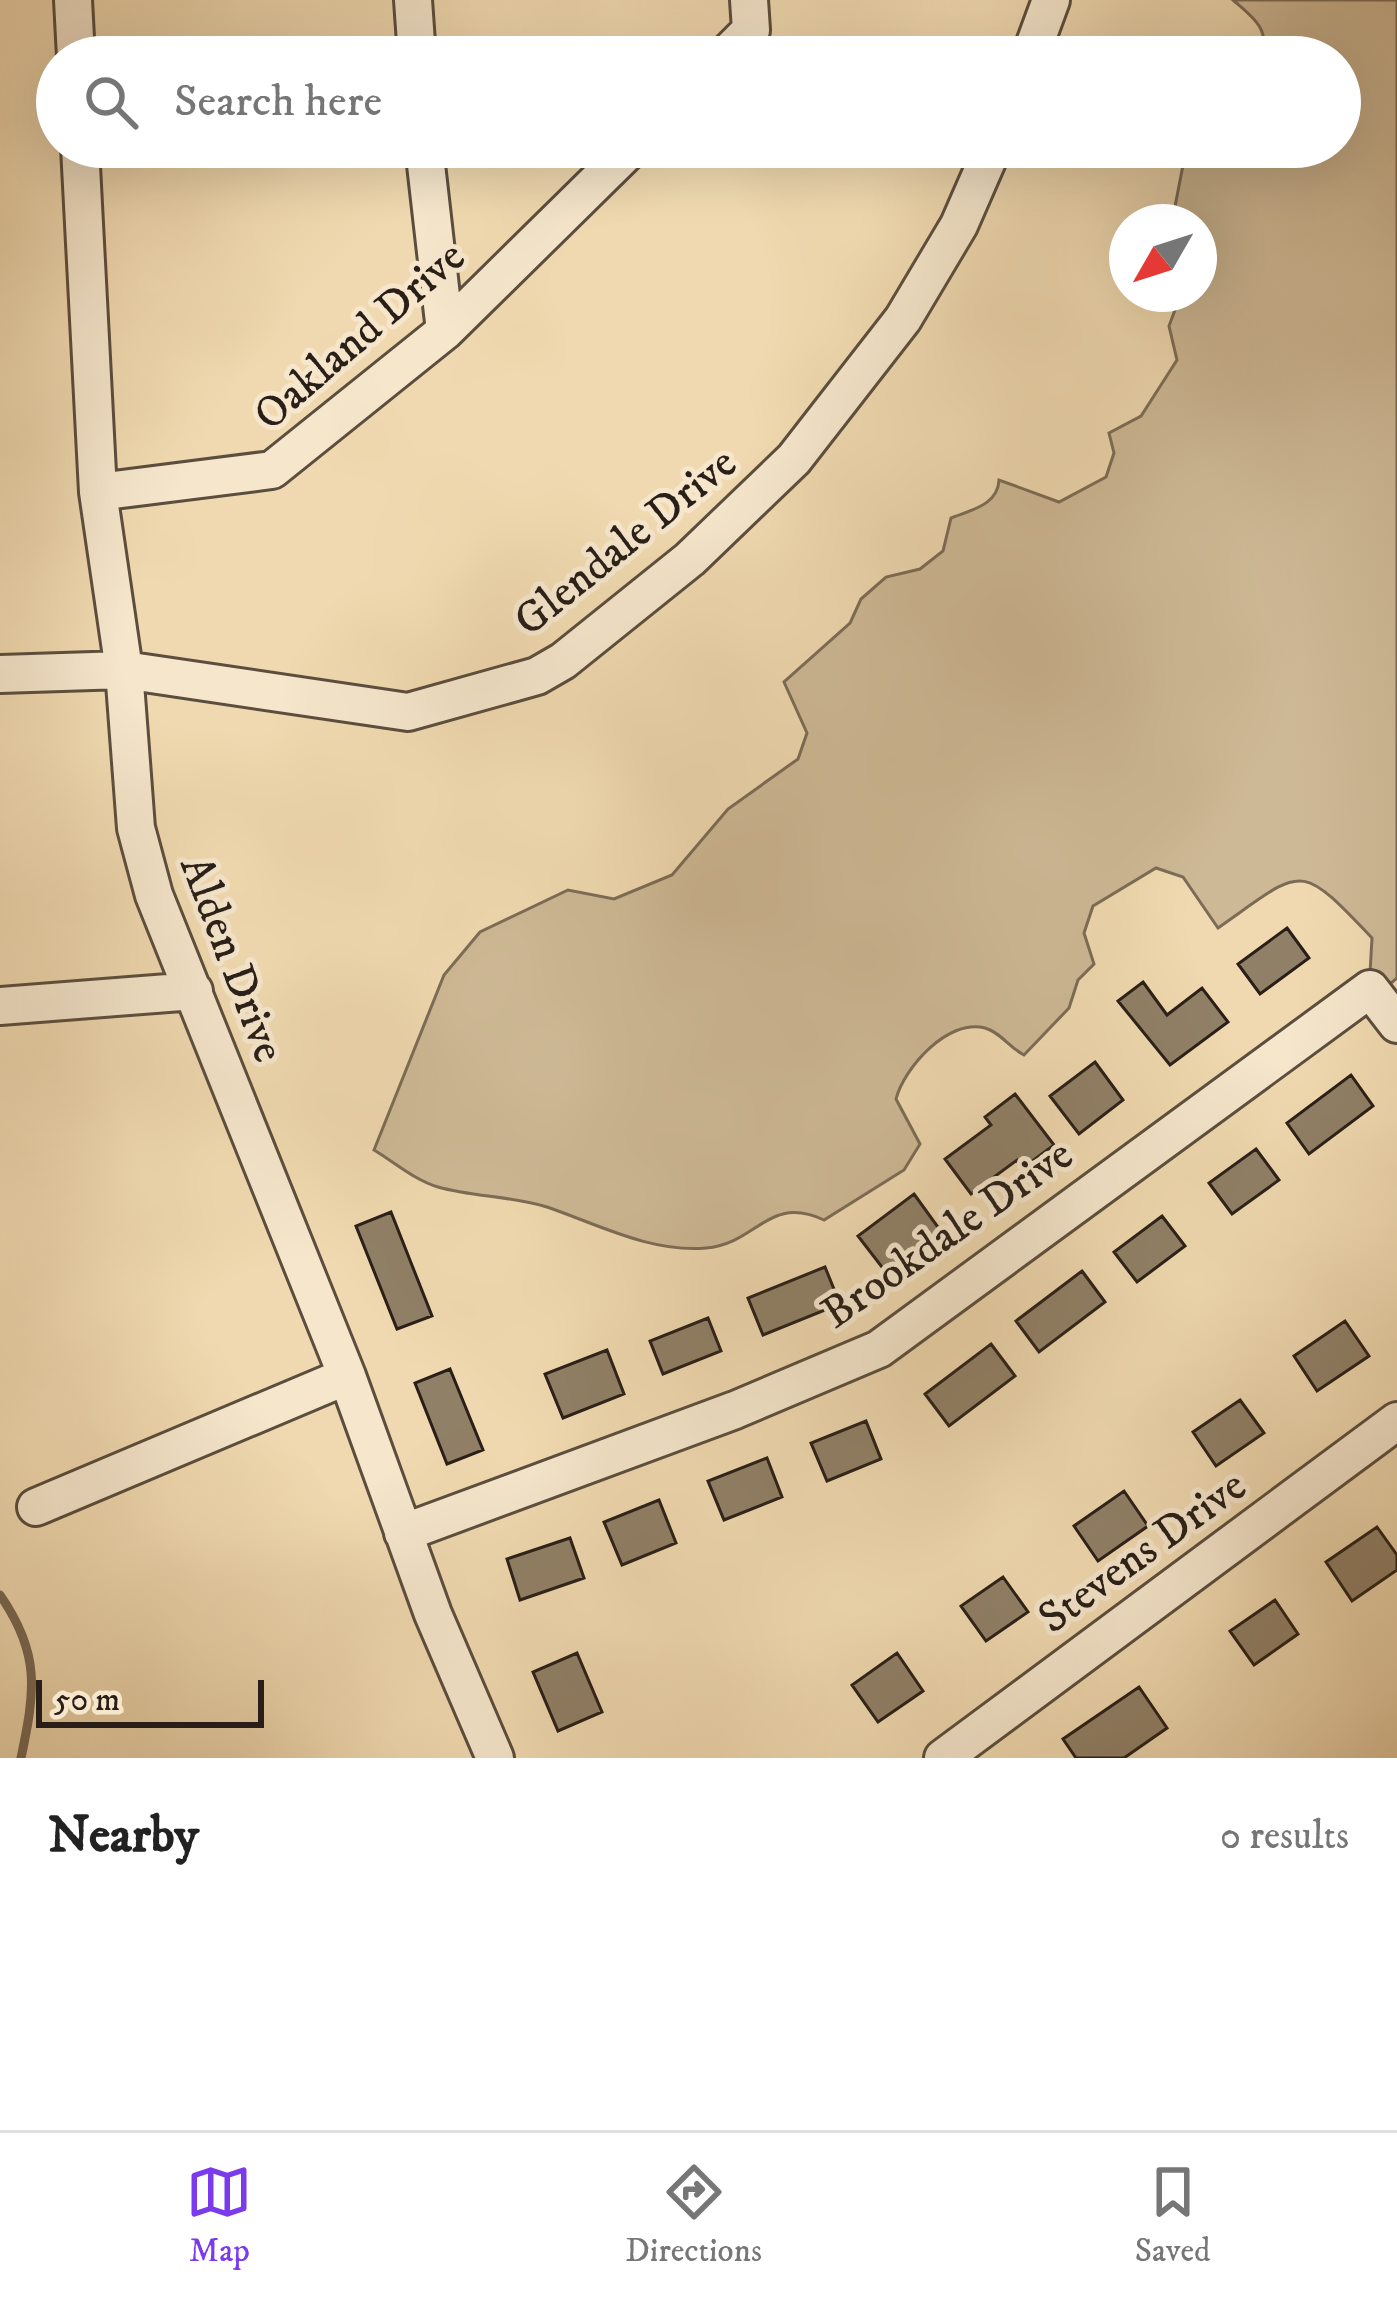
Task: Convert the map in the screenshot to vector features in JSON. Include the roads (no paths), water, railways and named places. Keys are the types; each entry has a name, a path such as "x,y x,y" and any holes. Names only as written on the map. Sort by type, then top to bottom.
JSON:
{"street":[{"path":"73,0 75,36"},
{"path":"413,0 416,36"},
{"path":"746,36 752,30 749,0"},
{"path":"1038,36 1051,0"},
{"name":"Alden Drive","path":"81,168 98,492 124,670 136,828 154,895 495,1758"},
{"path":"426,168 445,331"},
{"name":"Oakland Drive","path":"98,492 272,470 445,331 611,168"},
{"name":"Glendale Drive","path":"0,674 124,670 408,712 509,687 563,662 690,559 794,459 903,319 959,225 984,168"},
{"name":"Brookdale Drive","path":"403,1533 735,1410 879,1349 1370,989 1397,1024"},
{"path":"0,1006 194,991"},
{"path":"36,1507 346,1376"},
{"name":"Stevens Drive","path":"943,1758 1397,1421"}],"waterway":[{"path":"0,1595 23,1636 31,1673 21,1758"}]}
